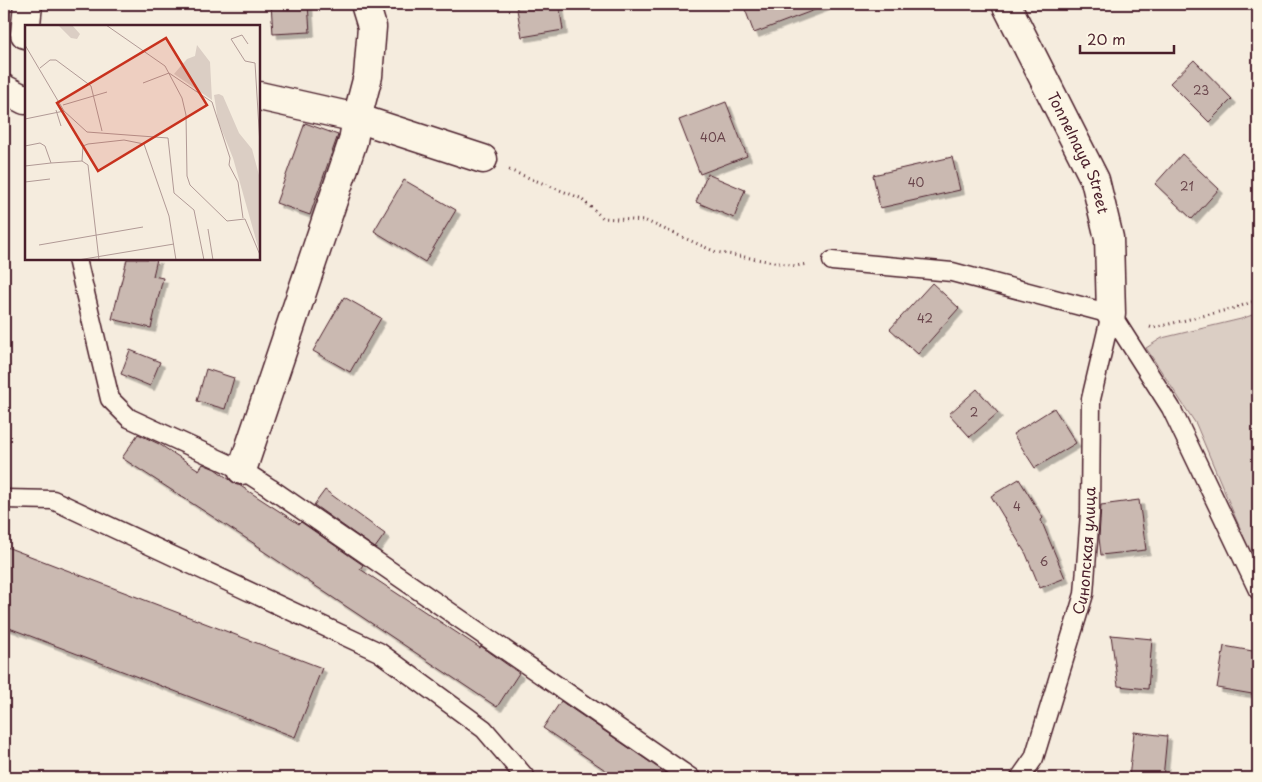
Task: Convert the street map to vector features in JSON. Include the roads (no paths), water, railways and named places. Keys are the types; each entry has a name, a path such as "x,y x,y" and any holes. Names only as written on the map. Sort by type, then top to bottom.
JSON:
{"street":[{"path":"18,36 28,4"},
{"path":"242,470 353,141 368,76 372,27 365,4"},
{"name":"Tonnelnaya Street","path":"1006,4 1095,180 1109,238 1111,314"},
{"path":"260,96 357,118 483,159"}],"lane":[{"path":"77,260 110,398 129,418 242,470 691,778"},
{"path":"832,261 952,272 1111,314 1171,408 1258,590"},
{"name":"Синопская улица","path":"1020,778 1034,758 1084,594 1090,513 1090,399 1111,314"},
{"path":"4,499 54,500 379,652 484,729 526,778"}]}
